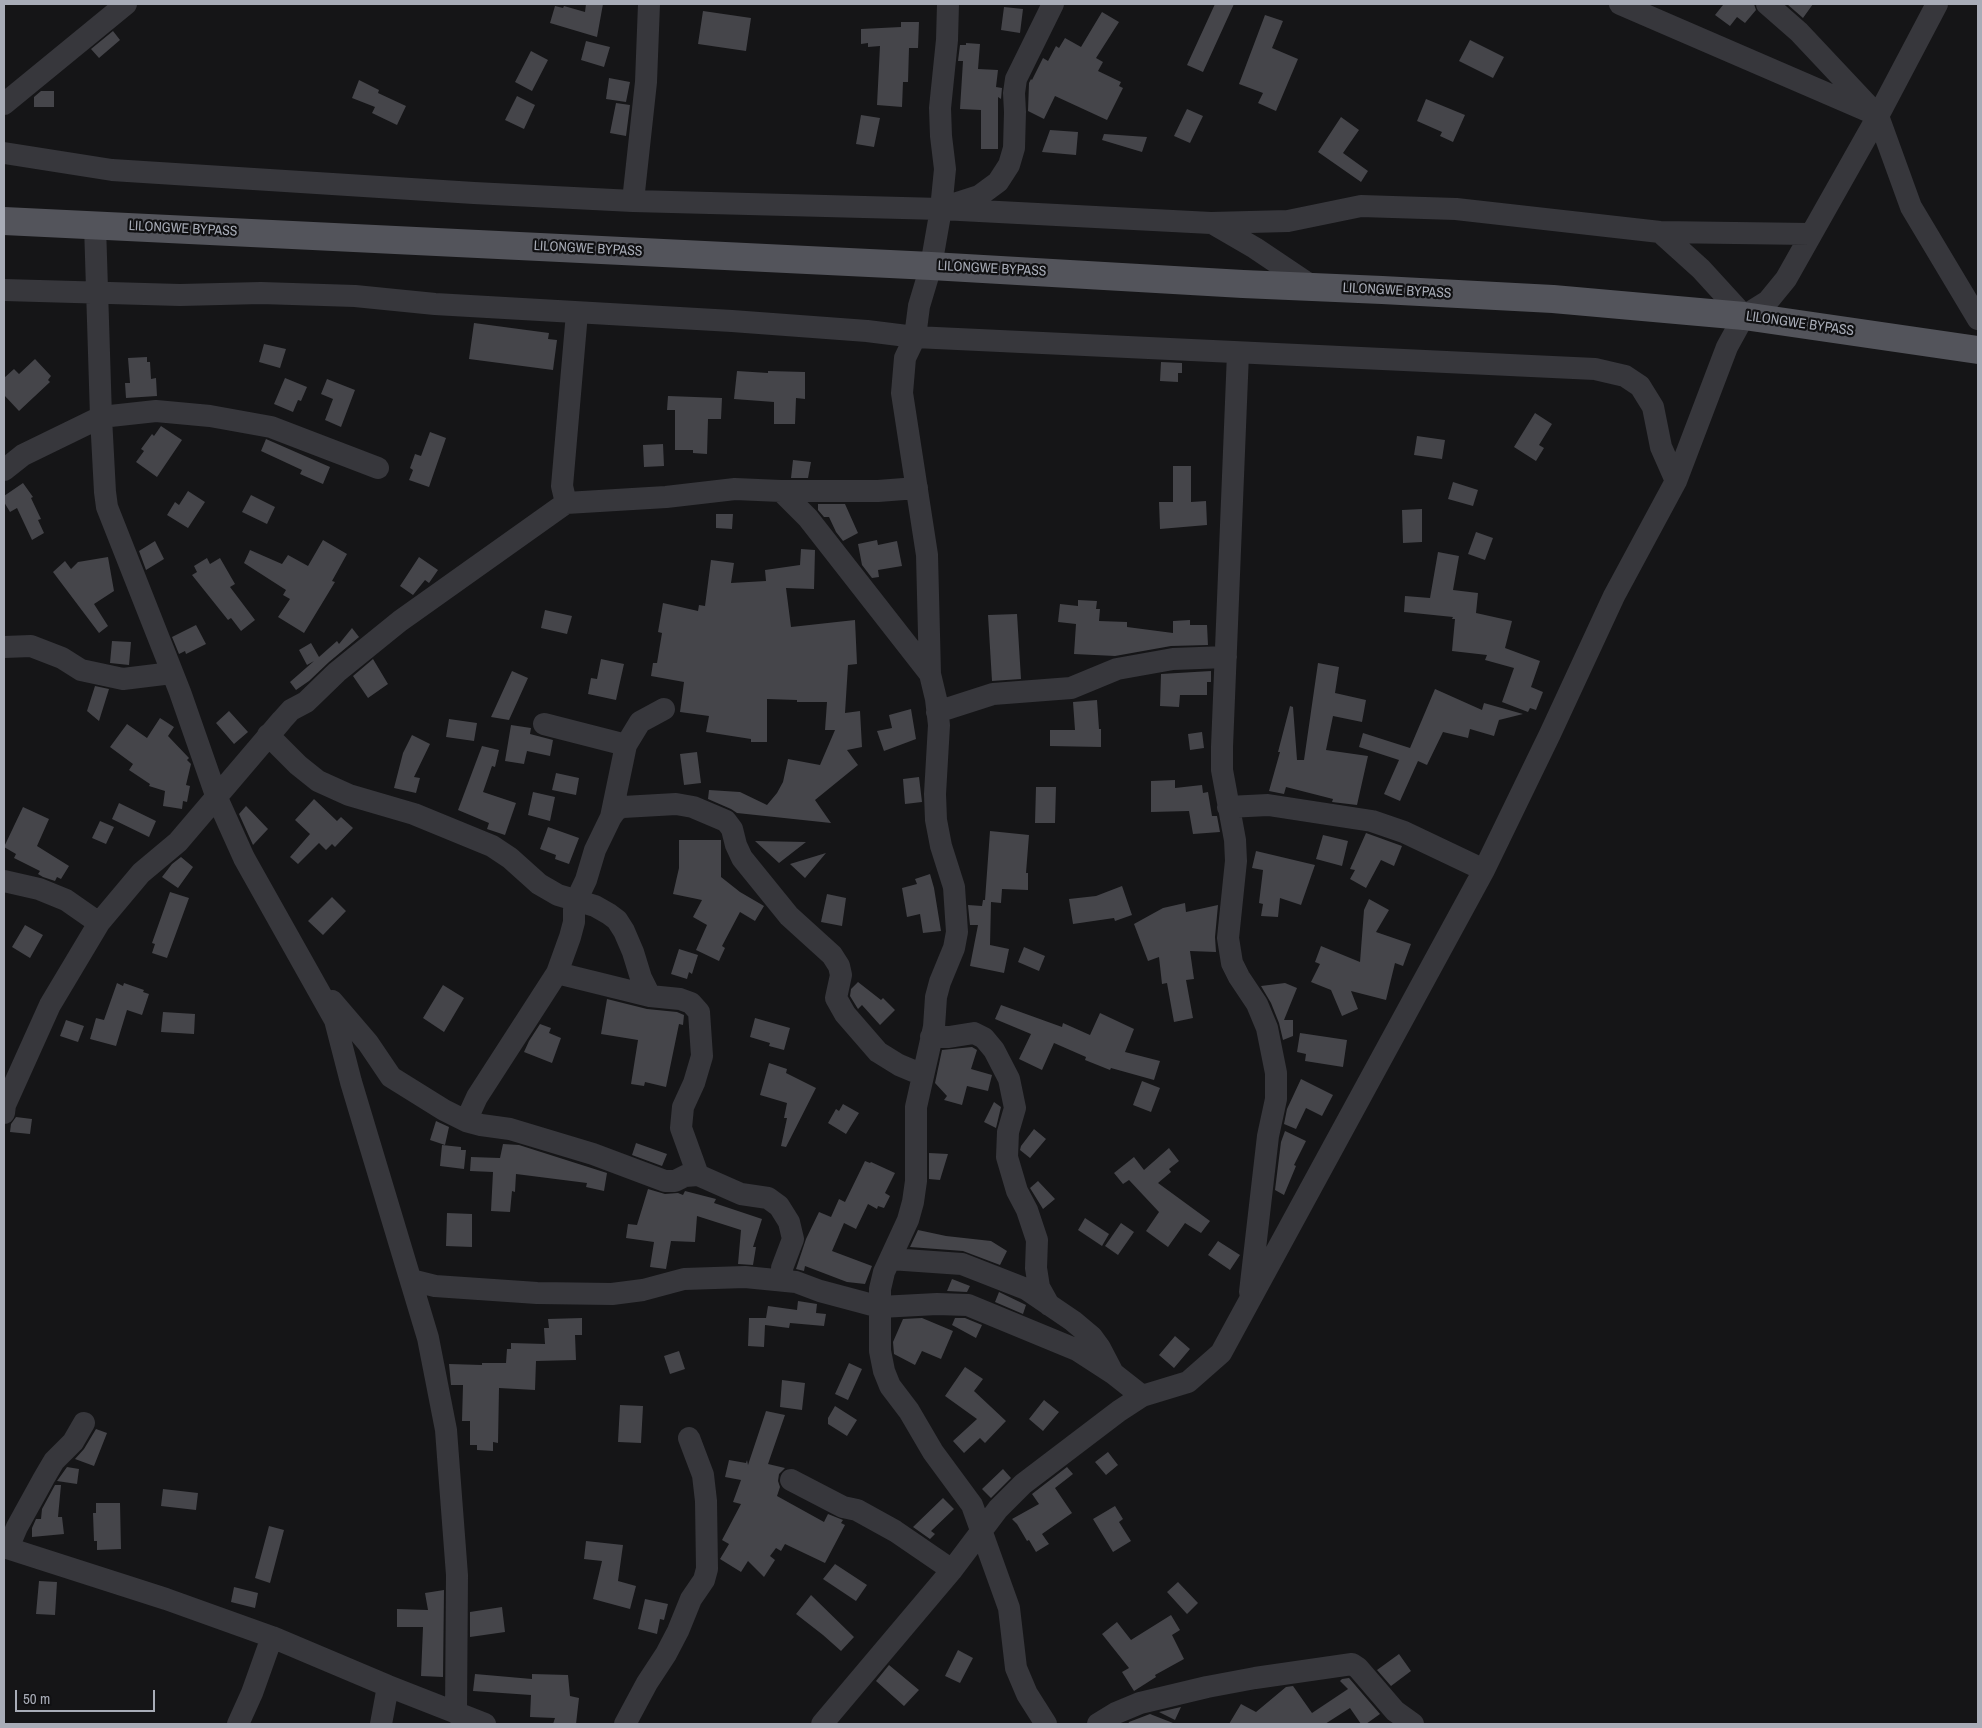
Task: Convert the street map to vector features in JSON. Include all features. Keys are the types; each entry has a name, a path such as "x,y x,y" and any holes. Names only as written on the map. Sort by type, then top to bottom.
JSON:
{"main road":[{"name":"LILONGWE BYPASS","path":"4,221 931,266 1553,299 1744,316 1978,350"}],"street":[{"path":"4,104 126,4"},
{"path":"633,201 646,82 649,4"},
{"path":"948,4 947,40 940,108 945,169 941,209 931,266 919,306 915,337 905,358 902,393 927,556 930,674 939,724 934,794 936,820 941,846 954,887 957,932 954,948 936,997 934,1027 916,1107 916,1181 913,1202 908,1220 884,1272 880,1289 880,1351 884,1371 890,1386 933,1452 972,1505 1009,1608 1016,1668 1027,1694 1046,1724"},
{"path":"941,209 979,196 998,182 1009,164 1014,148 1016,112 1014,93 1016,79 1052,4"},
{"path":"1620,4 1878,116"},
{"path":"822,1724 952,1570 982,1533 998,1509 1023,1484 1119,1411 1142,1396 1188,1382 1221,1353 1484,870 1614,596 1676,481 1727,347 1744,316 1768,301 1786,279 1878,116 1937,4"},
{"path":"1778,8 1878,116 1911,207 1978,319"},
{"path":"4,153 112,170 633,201 941,209 1211,223 1288,221 1360,206 1456,209 1660,232 1810,234"},
{"path":"1211,223 1255,248 1313,287"},
{"path":"95,225 101,417 105,492 108,507 172,673 217,798 247,864 335,1020 350,1082 428,1338 446,1430 457,1575 456,1713"},
{"path":"1660,232 1701,269 1744,316"},
{"path":"4,290 180,295 260,293 355,296 435,304 732,321 867,331 915,337 1594,369 1625,376 1640,386 1653,406 1661,447 1676,481"},
{"path":"566,503 562,486 577,313"},
{"path":"1238,353 1222,762 1235,840 1236,861 1228,938 1229,951 1239,977 1257,1004 1266,1028 1276,1073 1276,1099 1268,1136 1249,1302"},
{"path":"4,470 23,455 101,417 156,411 219,418 271,427 378,468"},
{"path":"4,1113 5,1105 50,1005 99,923 141,873 178,842 291,710 306,702 337,672 400,621 566,503 666,497 735,488 781,491 878,491 916,488"},
{"path":"781,491 808,518 930,674"},
{"path":"4,647 31,646 62,658 81,670 123,679 172,673"},
{"path":"937,712 993,694 1071,688 1116,669 1173,659 1226,657"},
{"path":"466,1121 477,1097 557,972 572,930 576,901 586,880 595,850 611,816 626,745 640,722 664,709"},
{"path":"544,724 626,745"},
{"path":"268,735 298,765 318,781 349,795 414,814 492,846 510,858 539,884 558,895 595,906 617,920 633,952 641,978 650,996"},
{"path":"611,816 616,810 623,807 676,804 694,807 726,821 732,829 742,858 789,916 832,955 839,966 841,975 836,998 845,1014 878,1052 899,1065 923,1075"},
{"path":"1228,807 1268,805 1372,821 1404,832 1484,870"},
{"path":"4,881 39,889 66,900 99,923"},
{"path":"557,972 650,996 680,999 691,1003 699,1012 702,1056 694,1083 683,1107 681,1128 698,1175"},
{"path":"314,982 368,1043 391,1077 444,1110 466,1121 481,1126 510,1129 593,1154 665,1181 675,1181 685,1176 698,1175 741,1194 768,1198 779,1206 789,1222 792,1239 782,1268 783,1279"},
{"path":"931,1037 949,1037 974,1033 984,1038 994,1050 1009,1079 1015,1108 1008,1132 1007,1157 1017,1191 1027,1210 1037,1240 1036,1268 1039,1286 1049,1305"},
{"path":"890,1259 962,1264 1026,1289 1092,1337 1114,1374"},
{"path":"411,1280 435,1286 537,1293 612,1294 643,1290 684,1279 745,1277 783,1279 880,1307 937,1304 968,1305 1077,1350 1114,1374 1142,1396"},
{"path":"84,1423 73,1442 54,1461 6,1548 166,1599 272,1637 485,1724"},
{"path":"625,1724 647,1682 666,1654 691,1599 704,1580 707,1569 706,1501 703,1475 689,1438"},
{"path":"791,1480 843,1507 857,1510 895,1531 952,1570"},
{"path":"238,1724 252,1693 272,1637"},
{"path":"1098,1724 1116,1713 1140,1703 1207,1687 1352,1664 1358,1668 1395,1711 1413,1724"},
{"path":"381,1724 388,1686"}],"building":[{"path":"586,4 603,4 597,37 550,23 555,6 563,8 564,6 585,12"},
{"path":"1215,4 1234,4 1203,72 1187,65"},
{"path":"1721,4 1754,4 1756,10 1745,23 1737,17 1730,26 1715,15 1723,5"},
{"path":"1787,4 1813,4 1803,18"},
{"path":"1004,7 1023,9 1020,33 1001,30"},
{"path":"703,11 751,18 746,51 698,44"},
{"path":"1102,12 1119,22 1096,58 1103,62 1098,71 1121,82 1119,86 1123,88 1107,120 1055,96 1044,119 1028,111 1029,83 1043,58 1048,61 1056,46 1059,48 1065,38 1081,47"},
{"path":"1265,15 1283,21 1272,48 1298,59 1276,111 1258,103 1263,93 1239,84"},
{"path":"901,22 919,22 918,48 909,48 908,82 903,82 902,107 877,105 880,46 868,47 868,43 861,44 861,29 901,27"},
{"path":"113,31 120,40 99,58 91,49"},
{"path":"1470,40 1504,57 1493,78 1459,61"},
{"path":"586,41 610,47 604,67 581,60"},
{"path":"966,43 980,44 978,69 998,70 996,87 1002,88 1001,99 998,97 998,149 981,149 981,110 960,109 963,61 958,61 960,45 966,45"},
{"path":"531,51 548,60 532,91 515,82"},
{"path":"609,78 630,82 626,102 606,99"},
{"path":"359,80 379,90 378,93 406,106 397,125 372,113 375,107 352,98"},
{"path":"41,91 54,91 54,107 34,107 34,97"},
{"path":"517,96 535,105 524,129 505,120"},
{"path":"1426,99 1465,115 1453,142 1440,136 1442,132 1417,121"},
{"path":"616,103 630,105 626,136 610,133"},
{"path":"1187,109 1203,116 1190,143 1174,136"},
{"path":"861,115 880,118 874,147 856,144"},
{"path":"1341,117 1359,130 1343,153 1368,171 1361,182 1318,152"},
{"path":"1050,130 1078,132 1076,155 1042,152"},
{"path":"1104,134 1147,137 1142,152 1102,140"},
{"path":"474,323 549,333 548,339 557,340 553,370 469,359"},
{"path":"264,344 286,349 280,368 259,362"},
{"path":"147,357 147,362 150,362 151,379 156,378 157,396 126,398 125,383 130,383 128,358"},
{"path":"35,359 51,376 48,380 50,382 19,411 4,395 4,378 14,369 19,374"},
{"path":"1161,362 1182,363 1182,373 1178,373 1178,382 1160,381"},
{"path":"737,371 768,373 768,371 805,372 805,399 796,398 795,424 774,424 774,402 734,399"},
{"path":"285,378 307,387 301,401 298,400 293,412 274,404"},
{"path":"327,379 355,390 341,427 325,420 333,399 321,394"},
{"path":"668,396 722,398 721,419 708,419 707,454 693,453 693,450 675,450 675,410 667,410"},
{"path":"1535,413 1552,424 1539,445 1544,448 1536,461 1514,447"},
{"path":"161,426 182,440 157,477 136,462 144,451 141,449 152,434 154,436"},
{"path":"430,432 446,438 429,487 409,480 413,470 410,468 415,454 421,456"},
{"path":"1417,436 1445,440 1442,459 1414,455"},
{"path":"266,439 330,467 323,484 300,474 302,470 261,451"},
{"path":"663,444 664,466 644,467 643,445"},
{"path":"793,460 811,462 808,478 791,478"},
{"path":"1173,466 1191,466 1191,502 1206,501 1207,525 1160,529 1159,502 1173,502"},
{"path":"1453,482 1478,490 1473,506 1448,499"},
{"path":"23,483 33,497 31,498 41,519 38,520 44,533 32,540 17,508 10,512 4,502 4,496"},
{"path":"188,491 205,502 188,528 167,515 175,502 179,505"},
{"path":"251,495 275,507 267,524 242,512"},
{"path":"818,504 845,504 858,533 843,541 836,532 829,517 824,517 818,510"},
{"path":"1422,509 1422,542 1403,543 1402,510"},
{"path":"716,514 733,514 732,529 716,528"},
{"path":"1476,532 1493,538 1485,560 1468,554"},
{"path":"323,540 347,554 332,581 335,582 304,633 278,617 290,599 283,595 286,590 244,563 250,550 282,564 288,555 308,566"},
{"path":"877,540 878,545 897,541 902,566 878,570 879,577 872,578 862,565 858,544"},
{"path":"155,541 164,559 146,570 139,551"},
{"path":"801,549 815,550 814,589 786,588 791,627 855,620 857,664 848,665 845,713 860,711 862,747 847,750 858,765 815,800 831,823 737,813 708,799 709,790 740,792 767,805 783,782 788,759 820,765 835,730 825,730 827,702 767,699 767,742 751,742 751,739 706,732 709,716 680,712 684,682 651,676 653,663 657,663 662,633 658,632 663,603 698,611 699,605 705,606 711,560 734,563 731,583 766,581 765,570 800,565"},
{"path":"1438,552 1459,556 1453,590 1478,593 1476,613 1512,621 1505,648 1540,661 1531,687 1543,692 1536,710 1530,708 1528,712 1502,702 1514,668 1485,660 1487,655 1452,651 1455,619 1452,619 1453,617 1404,612 1405,596 1430,598"},
{"path":"108,557 114,591 94,604 108,626 99,633 53,572 65,561 71,569 78,562"},
{"path":"419,557 438,570 429,583 425,580 413,595 400,586"},
{"path":"207,558 210,564 220,558 235,584 230,587 255,620 241,631 231,618 228,620 192,575 197,572 194,566"},
{"path":"1078,600 1097,601 1096,609 1100,609 1099,621 1127,622 1127,627 1173,633 1173,621 1190,620 1190,625 1207,625 1208,645 1171,646 1115,656 1074,654 1076,624 1058,622 1060,604 1078,606"},
{"path":"545,610 572,616 567,634 541,628"},
{"path":"1017,614 1021,679 992,681 988,615"},
{"path":"196,625 206,644 186,654 185,651 179,654 172,637"},
{"path":"352,628 359,637 296,690 290,682 314,661 307,665 299,650 311,643 319,657 337,641 339,644"},
{"path":"112,641 131,642 129,665 110,663"},
{"path":"373,659 388,684 368,698 353,676"},
{"path":"601,659 624,664 616,700 588,694 591,678 597,679"},
{"path":"1318,663 1339,667 1335,693 1366,700 1362,722 1333,716 1326,750 1368,756 1357,805 1332,802 1333,799 1286,787 1284,794 1269,791 1290,706 1293,707 1297,760 1304,760"},
{"path":"512,671 528,678 509,720 491,717"},
{"path":"1211,671 1211,682 1207,682 1207,695 1180,695 1179,707 1160,706 1161,674"},
{"path":"95,686 109,689 99,721 87,711"},
{"path":"1435,689 1482,710 1484,703 1523,714 1499,720 1494,736 1470,729 1468,738 1443,732 1427,765 1418,761 1400,801 1384,794 1399,760 1359,747 1363,733 1410,748"},
{"path":"1097,700 1099,729 1101,729 1101,747 1050,746 1050,730 1075,730 1073,702"},
{"path":"911,709 916,739 884,751 877,731 892,728 889,715"},
{"path":"229,711 248,732 234,744 216,723"},
{"path":"160,718 174,727 168,736 189,758 187,760 191,764 186,785 190,786 187,802 183,801 182,809 163,806 165,791 149,786 150,784 129,770 133,764 110,747 127,724 147,738"},
{"path":"449,719 477,723 474,741 446,737"},
{"path":"511,725 531,728 530,734 553,740 550,756 527,751 524,764 505,761"},
{"path":"1202,732 1204,748 1190,750 1188,734"},
{"path":"412,735 430,744 414,777 420,778 416,793 394,788 403,753"},
{"path":"482,746 499,750 495,767 492,766 483,792 516,803 505,835 487,829 489,823 458,810"},
{"path":"697,752 701,783 684,785 680,754"},
{"path":"556,773 579,778 576,795 552,790"},
{"path":"919,777 922,802 905,804 903,779"},
{"path":"1175,780 1175,788 1202,785 1203,793 1208,792 1212,816 1217,816 1220,832 1193,834 1189,811 1151,812 1151,781"},
{"path":"1036,787 1056,787 1055,823 1035,823"},
{"path":"533,792 555,797 550,821 528,815"},
{"path":"314,799 337,821 341,817 353,828 335,847 332,844 326,850 319,843 298,864 290,857 310,834 295,820"},
{"path":"119,803 156,821 149,837 112,819"},
{"path":"246,806 268,829 253,845 239,814"},
{"path":"23,807 49,819 37,846 69,866 61,879 57,877 55,881 43,877 38,874 40,871 14,858 16,854 4,847"},
{"path":"100,821 114,827 106,844 92,838"},
{"path":"548,827 579,838 569,864 555,859 556,855 540,849"},
{"path":"990,831 1029,835 1026,873 1028,873 1028,890 1002,889 1001,903 991,902 990,945 1009,949 1004,973 970,966 978,925 970,925 968,905 982,906 983,900 985,900"},
{"path":"1366,833 1402,846 1394,866 1381,860 1366,888 1350,879 1355,870 1350,869"},
{"path":"1323,835 1348,841 1342,866 1316,859"},
{"path":"679,840 721,840 721,877 740,892 764,906 755,921 740,912 722,946 725,948 719,961 696,950 707,925 693,917 702,900 673,894 679,868"},
{"path":"755,841 806,842 779,863"},
{"path":"1256,851 1315,865 1301,905 1280,898 1278,917 1261,916 1263,904 1259,903 1263,870 1252,868"},
{"path":"826,853 805,878 790,864"},
{"path":"181,857 193,867 178,888 162,877 172,864"},
{"path":"930,874 941,931 923,933 920,914 907,917 902,888 917,884 915,879"},
{"path":"1122,886 1132,915 1115,921 1114,918 1073,924 1069,899 1096,896"},
{"path":"170,892 189,898 167,958 152,953 155,944 152,943"},
{"path":"827,894 846,898 842,926 821,922"},
{"path":"332,897 346,911 323,935 308,921"},
{"path":"1369,899 1389,910 1376,932 1411,944 1403,966 1395,963 1386,1000 1351,991 1358,1009 1342,1016 1331,990 1311,982 1320,964 1315,962 1321,946 1360,962 1364,910"},
{"path":"1185,903 1186,912 1218,905 1215,937 1216,952 1190,951 1194,979 1186,980 1193,1018 1174,1022 1167,983 1162,984 1159,957 1148,961 1134,924 1163,908"},
{"path":"25,925 43,935 30,958 12,947"},
{"path":"1024,947 1045,956 1039,971 1018,962"},
{"path":"679,949 698,955 692,974 689,972 687,979 671,974"},
{"path":"858,982 881,1000 883,998 895,1010 880,1025 862,1005 858,1009 850,996 851,989"},
{"path":"117,983 123,986 124,983 144,990 143,992 149,994 142,1015 127,1010 116,1046 90,1039 96,1018 104,1020"},
{"path":"1285,983 1297,988 1284,1020 1293,1020 1293,1036 1283,1040 1271,1003 1261,986"},
{"path":"443,985 464,998 444,1032 423,1018"},
{"path":"607,999 647,1009 677,1012 684,1015 683,1025 679,1024 666,1087 645,1082 644,1086 631,1084 638,1040 601,1034"},
{"path":"1001,1005 1062,1027 1063,1023 1090,1035 1100,1013 1134,1029 1125,1052 1160,1061 1154,1080 1111,1068 1110,1070 1085,1060 1086,1057 1054,1043 1042,1070 1019,1059 1031,1034 995,1019"},
{"path":"163,1012 195,1014 194,1034 161,1032"},
{"path":"755,1018 790,1028 784,1050 769,1046 770,1043 750,1037"},
{"path":"66,1020 84,1026 78,1042 60,1036"},
{"path":"540,1024 551,1028 549,1033 561,1038 552,1063 524,1052"},
{"path":"1300,1033 1347,1040 1343,1067 1305,1061 1306,1054 1297,1052"},
{"path":"972,1047 977,1050 971,1069 992,1075 988,1091 967,1086 962,1105 944,1100 947,1096 935,1083 942,1050"},
{"path":"769,1063 787,1069 786,1073 816,1088 786,1147 781,1146 787,1118 784,1118 787,1103 760,1095"},
{"path":"1301,1079 1333,1095 1322,1116 1306,1108 1296,1129 1284,1124 1287,1109"},
{"path":"1142,1081 1160,1088 1151,1112 1133,1105"},
{"path":"994,1102 1001,1107 996,1128 984,1122"},
{"path":"843,1104 859,1113 846,1134 828,1123 836,1109 839,1111"},
{"path":"16,1117 32,1119 30,1134 10,1132 11,1124"},
{"path":"436,1121 449,1127 445,1145 430,1140"},
{"path":"1034,1129 1046,1139 1030,1158 1020,1150"},
{"path":"1285,1131 1306,1141 1294,1165 1296,1166 1284,1195 1275,1190 1281,1142"},
{"path":"636,1143 667,1154 662,1166 632,1155"},
{"path":"503,1144 519,1145 607,1173 604,1191 586,1187 587,1183 516,1174 515,1192 512,1191 510,1212 491,1211 493,1172 470,1171 471,1157 500,1158"},
{"path":"442,1145 461,1147 461,1150 466,1150 464,1169 440,1166"},
{"path":"1169,1148 1179,1161 1169,1169 1171,1172 1158,1183 1210,1221 1201,1233 1185,1223 1168,1247 1146,1231 1159,1212 1129,1180 1123,1184 1114,1173 1134,1157 1144,1170"},
{"path":"929,1153 948,1154 940,1180 929,1179"},
{"path":"865,1161 895,1173 885,1193 890,1196 884,1208 878,1206 877,1209 868,1204 856,1229 844,1223 832,1251 872,1266 865,1284 847,1282 805,1266 804,1271 796,1269 806,1239 819,1212 831,1217 839,1199 845,1202"},
{"path":"1038,1181 1055,1199 1043,1209 1030,1188"},
{"path":"648,1189 665,1194 678,1193 683,1195 685,1191 716,1199 714,1203 762,1219 753,1247 756,1247 753,1265 738,1264 741,1230 697,1216 695,1242 671,1241 666,1269 650,1267 654,1242 626,1238 628,1224 637,1225"},
{"path":"447,1213 472,1214 472,1247 446,1246"},
{"path":"1085,1218 1109,1234 1102,1246 1078,1230"},
{"path":"1121,1223 1134,1232 1118,1255 1105,1246"},
{"path":"918,1230 946,1236 991,1241 1007,1251 1000,1265 963,1251 910,1247"},
{"path":"1218,1241 1240,1255 1230,1270 1208,1255"},
{"path":"952,1279 970,1286 967,1292 947,1291"},
{"path":"999,1292 1026,1305 1023,1314 995,1302"},
{"path":"798,1301 817,1304 816,1313 826,1314 824,1326 790,1323 789,1328 765,1325 764,1347 748,1346 749,1318 766,1318 768,1306 797,1310"},
{"path":"582,1318 582,1335 575,1335 576,1360 536,1361 535,1390 499,1388 498,1443 493,1442 493,1451 477,1450 477,1445 470,1445 470,1421 462,1421 463,1385 451,1385 449,1364 482,1365 482,1363 506,1363 507,1349 511,1349 511,1343 545,1344 544,1328 549,1328 548,1319"},
{"path":"922,1318 953,1331 941,1359 922,1351 915,1365 894,1354 893,1342 903,1319"},
{"path":"955,1318 965,1318 982,1325 976,1338 952,1325"},
{"path":"1175,1336 1190,1349 1174,1368 1159,1355"},
{"path":"679,1351 685,1369 670,1374 664,1356"},
{"path":"849,1363 862,1369 848,1400 835,1394"},
{"path":"965,1367 983,1379 974,1391 1006,1421 985,1443 980,1438 964,1453 953,1441 977,1419 945,1396"},
{"path":"782,1380 805,1383 802,1410 780,1407"},
{"path":"1044,1400 1059,1412 1043,1431 1029,1419"},
{"path":"620,1405 643,1406 641,1443 618,1442"},
{"path":"835,1406 857,1420 847,1436 828,1424 828,1418"},
{"path":"766,1411 785,1415 768,1464 785,1468 779,1474 778,1481 780,1487 777,1496 824,1522 828,1514 843,1520 841,1523 845,1525 825,1563 785,1544 781,1551 776,1548 770,1556 775,1560 764,1577 748,1561 741,1572 720,1559 729,1544 722,1540 741,1504 733,1502 741,1480 725,1477 729,1460 746,1463 747,1460 748,1465"},
{"path":"96,1429 107,1433 94,1466 75,1459 84,1449"},
{"path":"1108,1452 1118,1465 1106,1475 1095,1462"},
{"path":"67,1467 79,1469 77,1484 57,1481"},
{"path":"1067,1467 1073,1474 1055,1488 1072,1513 1042,1534 1049,1544 1036,1552 1012,1519 1039,1504 1032,1494"},
{"path":"1003,1469 1011,1478 991,1498 982,1489"},
{"path":"55,1485 61,1485 58,1517 62,1517 64,1534 32,1537 32,1528 36,1519 41,1519 42,1509"},
{"path":"163,1489 198,1493 196,1510 161,1506"},
{"path":"943,1498 954,1509 931,1531 935,1534 930,1539 913,1527"},
{"path":"96,1503 120,1503 121,1549 97,1550 97,1541 94,1541 93,1513 96,1513"},
{"path":"1115,1506 1123,1519 1119,1522 1131,1541 1113,1552 1093,1519"},
{"path":"269,1526 284,1530 270,1583 255,1578"},
{"path":"586,1541 623,1545 618,1581 636,1586 630,1609 593,1599 602,1561 584,1559"},
{"path":"835,1564 867,1585 856,1601 823,1579"},
{"path":"39,1581 57,1582 55,1615 36,1614"},
{"path":"1178,1582 1198,1603 1187,1614 1167,1592"},
{"path":"234,1587 258,1593 255,1608 231,1602"},
{"path":"444,1590 443,1677 421,1676 423,1627 397,1627 397,1609 428,1610 425,1593"},
{"path":"811,1595 854,1637 841,1651 796,1614"},
{"path":"645,1599 668,1604 664,1620 660,1619 657,1634 638,1629"},
{"path":"502,1607 505,1632 470,1637 470,1612"},
{"path":"1171,1615 1180,1630 1172,1635 1184,1659 1155,1675 1156,1677 1134,1691 1122,1672 1129,1668 1102,1634 1117,1622 1131,1640"},
{"path":"958,1650 973,1658 960,1683 945,1676"},
{"path":"1399,1654 1411,1671 1391,1686 1377,1670"},
{"path":"889,1665 919,1690 904,1706 876,1681"},
{"path":"475,1674 532,1679 532,1674 568,1675 570,1696 579,1698 576,1724 553,1724 555,1718 530,1717 531,1695 473,1691"},
{"path":"1349,1678 1380,1714 1366,1724 1361,1724 1350,1708 1325,1724 1229,1724 1241,1704 1256,1712 1286,1687 1293,1686 1312,1713 1348,1689 1340,1681"},
{"path":"1181,1707 1175,1720 1159,1712"},
{"path":"1150,1714 1173,1723 1173,1724 1128,1724"}]}
